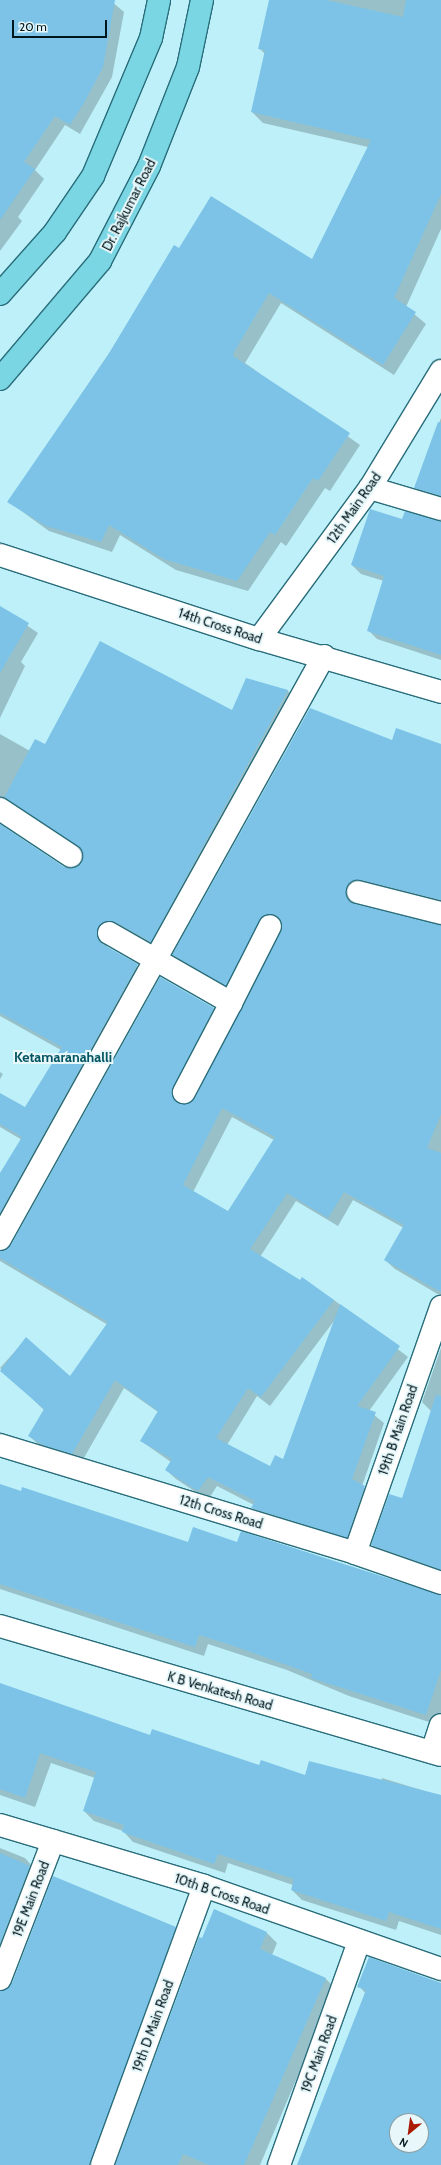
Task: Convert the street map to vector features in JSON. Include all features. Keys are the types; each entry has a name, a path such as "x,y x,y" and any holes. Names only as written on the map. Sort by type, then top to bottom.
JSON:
{"main road":[{"path":"0,294 55,232 93,176 152,38 159,0"},
{"name":"Dr. Rajkumar Road","path":"0,379 100,261 155,152 188,67 202,0"}],"street":[{"name":"12th Main Road","path":"259,639 370,488 441,371"},
{"path":"370,488 441,509"},
{"name":"14th Cross Road","path":"0,555 259,639 324,656 441,692"},
{"path":"0,1239 157,960 324,656"},
{"path":"0,810 71,856"},
{"path":"358,892 441,913"},
{"path":"184,1092 270,926"},
{"path":"109,933 231,1003"},
{"name":"19th B Main Road","path":"355,1553 441,1307"},
{"name":"12th Cross Road","path":"0,1444 355,1553 441,1583"},
{"name":"K B Venkatesh Road","path":"0,1626 436,1754"},
{"path":"436,1754 441,1725"},
{"name":"10th B Cross Road","path":"0,1824 204,1886 359,1942 441,1969"},
{"name":"19E Main Road","path":"0,1979 53,1841"},
{"name":"19th D Main Road","path":"102,2165 204,1886"},
{"name":"19C Main Road","path":"279,2165 359,1942"}],"building":[{"path":"0,0 115,0 103,67 70,125 55,116 24,162 35,169 0,220"},
{"path":"269,0 326,0 403,17 406,0 441,0 441,194 394,298 416,312 383,365 269,293 234,352 233,356 350,433 318,481 313,478 275,535 270,532 237,581 164,559 109,525 101,542 46,526 7,502 108,355 174,245 179,248 211,196 312,259 371,140 251,112 265,50 258,49"},
{"path":"438,422 441,423 441,496 414,488"},
{"path":"370,509 402,519 405,511 441,521 441,655 367,631 384,576 351,565"},
{"path":"0,606 29,623 0,673"},
{"path":"100,641 232,710 246,678 288,690 151,942 115,922 103,922 98,927 98,939 102,944 138,964 0,1213 0,1173 22,1137 0,1124 0,1093 25,1107 62,1047 0,1013 0,824 64,867 77,867 83,856 78,846 4,798 35,739 45,744"},
{"path":"310,708 392,740 396,728 441,744 441,900 361,880 349,883 346,889 349,901 355,904 441,925 441,1114 427,1148 441,1153 441,1292 384,1260 404,1225 344,1192 328,1218 287,1193 250,1249 300,1280 302,1277 334,1300 261,1397 248,1388 216,1438 270,1466 275,1455 283,1459 340,1304 400,1346 357,1406 376,1412 352,1479 365,1486 347,1538 251,1508 255,1501 208,1477 198,1491 165,1470 172,1459 140,1441 158,1411 115,1380 72,1454 45,1446 28,1436 44,1409 0,1371 26,1337 70,1376 108,1322 0,1258 0,1251 11,1245 160,977 214,1008 172,1092 179,1103 190,1103 195,1098 282,925 275,915 263,916 226,986 172,955","holes":["222,1108 275,1137 228,1211 183,1185"]},
{"path":"436,1395 441,1396 441,1570 371,1545 389,1494 402,1498"},
{"path":"0,1484 21,1491 22,1487 188,1542 193,1527 237,1542 241,1531 441,1595 441,1670 426,1715 311,1678 312,1674 199,1635 195,1647 0,1584"},
{"path":"0,1683 150,1735 152,1729 259,1765 261,1760 305,1775 309,1761 441,1795 441,1929 389,1912 386,1921 291,1890 294,1879 218,1854 214,1864 122,1832 124,1825 83,1811 96,1772 40,1753 25,1798 0,1789"},
{"path":"0,1853 30,1866 0,1944"},
{"path":"53,1876 176,1927 90,2165 0,2165 0,1991 12,1983"},
{"path":"214,1909 267,1932 260,1949 326,1978 244,2165 209,2165 183,2154 178,2165 115,2165 199,1937 202,1938"},
{"path":"369,1957 441,1983 441,2165 297,2165 366,1990 357,1987"}],"district":[{"name":"Ketamaranahalli","path":"63,1057"}]}
